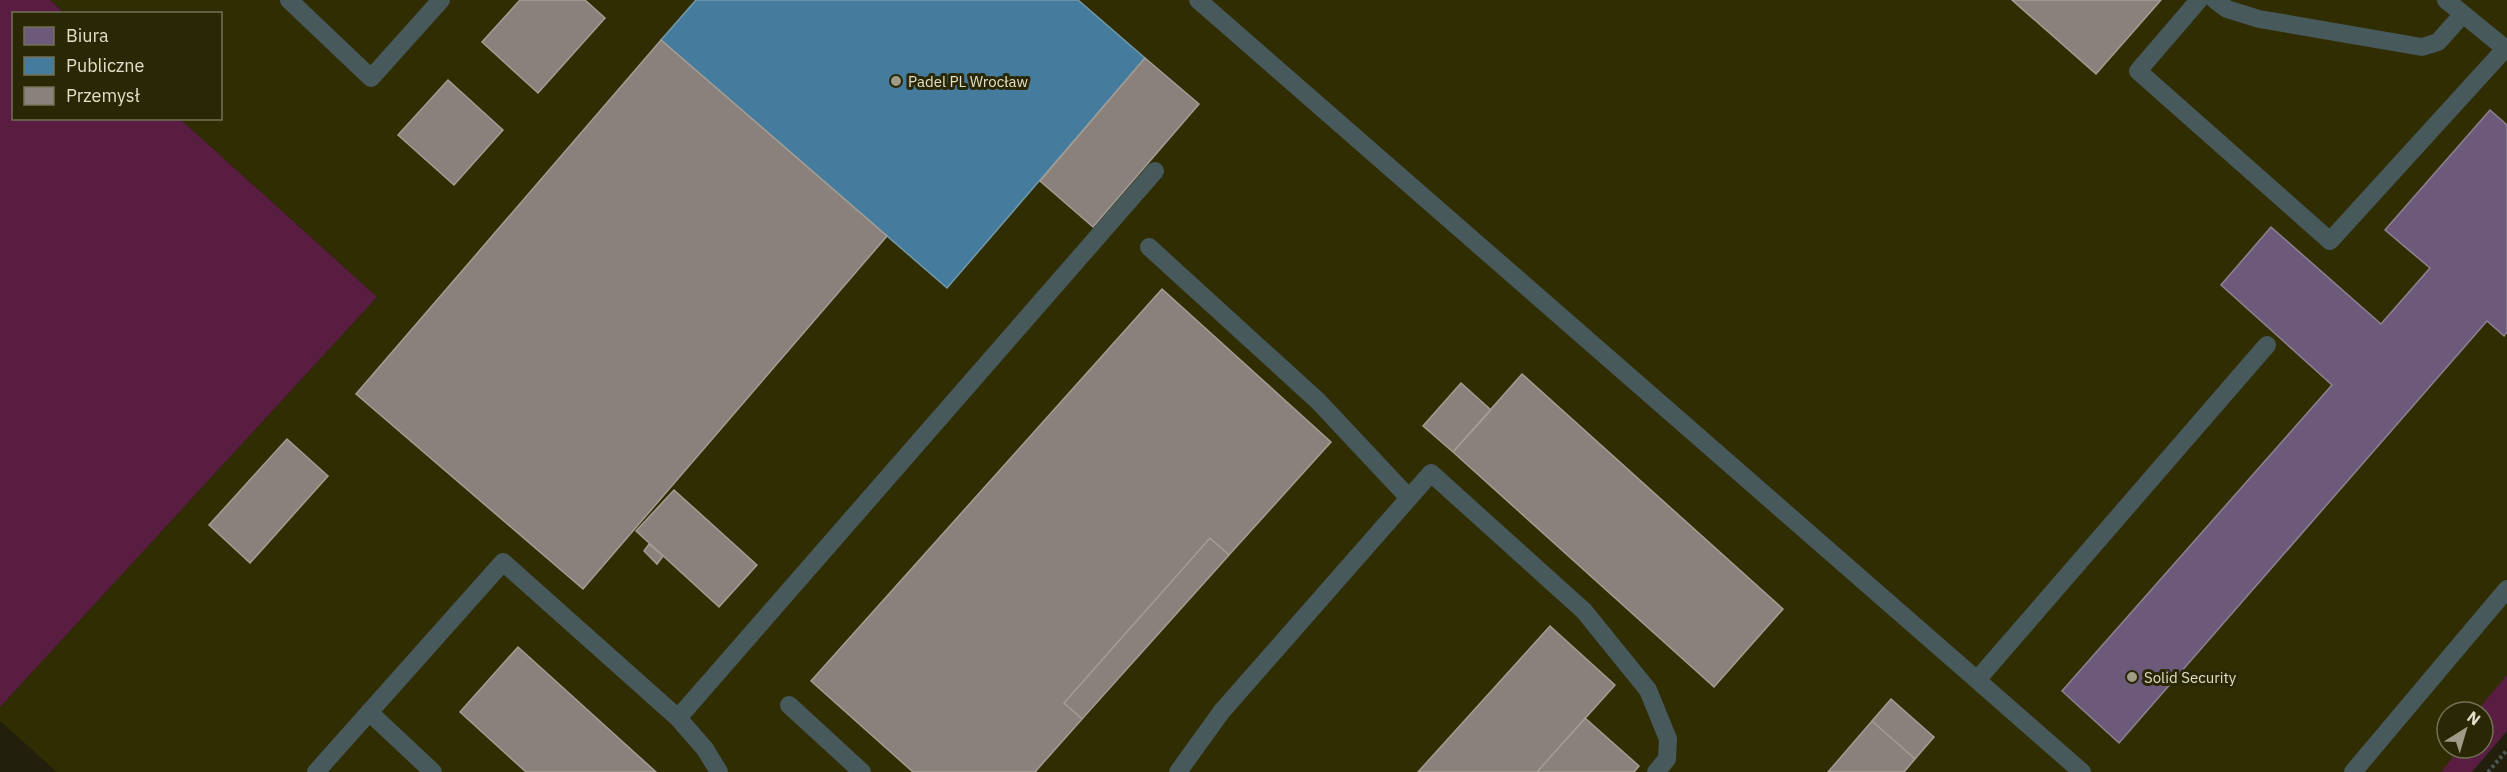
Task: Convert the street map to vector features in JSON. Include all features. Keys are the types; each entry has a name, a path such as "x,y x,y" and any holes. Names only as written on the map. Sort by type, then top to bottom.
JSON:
{"lane":[{"path":"289,0 371,78 441,0"},
{"path":"1198,0 2082,772"},
{"path":"2199,0 2138,71 2330,241 2506,53 2446,0"},
{"path":"2215,0 2227,9 2259,19 2422,46 2438,42 2463,14"},
{"path":"678,718 1155,171"},
{"path":"1149,247 1318,401 1409,498"},
{"path":"1977,680 2267,345"},
{"path":"1178,772 1222,711 1431,473 1584,611 1648,690 1668,739 1667,759 1656,772"},
{"path":"316,772 503,562 678,718 705,749 719,772"},
{"path":"2353,772 2507,589"},
{"path":"789,705 862,772"},
{"path":"369,712 433,772"}],"path":[{"path":"2488,772 2507,750"}],"shaded area":[{"path":"0,0 50,0 63,12 12,12 12,120 181,120 377,297 0,707"},
{"path":"50,0 2507,0 2507,718 2495,715 2495,700 2435,700 2435,760 2466,760 2455,772 57,772 0,721 0,707 377,297 181,120 222,120 222,12 64,12"},
{"path":"2507,675 2507,731 2495,745 2495,700 2486,700"},
{"path":"2450,760 2482,760 2472,772 2441,772"}],"building: Biura":[{"path":"2490,110 2507,125 2507,332 2504,336 2487,321 2119,743 2062,691 2332,385 2221,285 2271,227 2381,324 2430,268 2385,230"}],"building: Publiczne":[{"path":"696,0 1078,0 1145,58 947,288 661,40"}],"building: Przemysł":[{"path":"520,0 585,0 605,18 538,93 482,42"},
{"path":"2012,0 2161,0 2096,74"},
{"path":"661,40 887,236 583,589 356,394"},
{"path":"1145,58 1199,104 1093,227 1040,181"},
{"path":"448,80 503,130 454,185 398,135"},
{"path":"1162,289 1331,442 1229,555 1210,538 1064,703 1082,719 1035,772 913,772 811,681"},
{"path":"1522,374 1783,609 1714,687 1453,452"},
{"path":"1461,383 1491,410 1453,452 1423,426"},
{"path":"287,439 328,476 250,563 209,525"},
{"path":"674,490 757,565 719,607 636,531"},
{"path":"1210,538 1229,555 1082,719 1064,703"},
{"path":"649,544 663,556 657,564 644,551"},
{"path":"1550,626 1615,685 1537,772 1418,772"},
{"path":"518,647 656,772 526,772 460,712"},
{"path":"1891,699 1934,737 1915,759 1872,721"},
{"path":"1585,718 1639,766 1634,772 1537,772"},
{"path":"1872,721 1915,759 1904,772 1828,772"}],"place":[{"name":"Padel PL Wrocław","path":"896,81"},
{"name":"Solid Security","path":"2132,677"}]}
